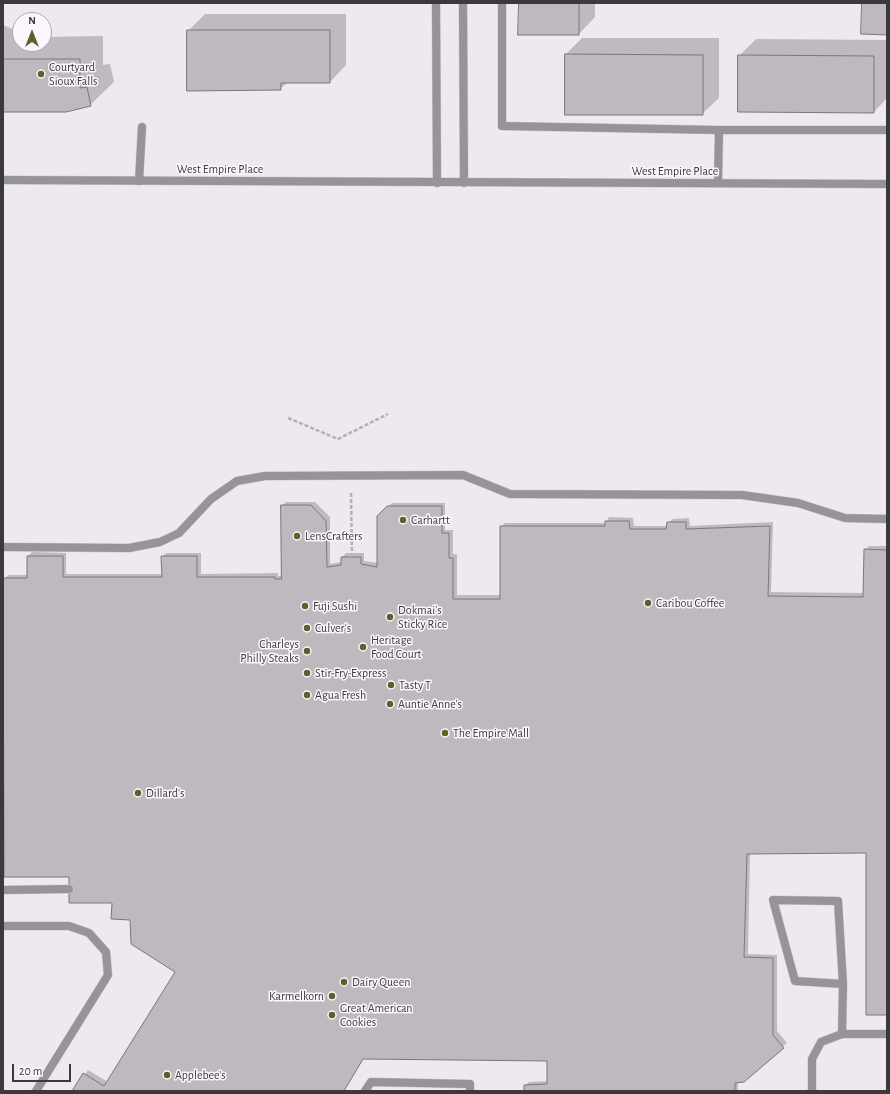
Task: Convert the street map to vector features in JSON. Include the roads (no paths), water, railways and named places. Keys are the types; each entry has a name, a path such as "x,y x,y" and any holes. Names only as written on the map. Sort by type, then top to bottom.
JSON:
{"street":[{"path":"436,3 436,183"},
{"path":"463,3 464,183"},
{"path":"502,3 502,126 719,130 887,130"},
{"path":"139,181 142,127"},
{"path":"718,183 719,130"},
{"name":"West Empire Place","path":"3,180 887,184"},
{"path":"3,547 129,548 160,542 179,533 210,499 237,481 266,476 463,475 510,494 742,495 798,503 845,518 887,519"},
{"path":"3,890 69,889"},
{"path":"842,1034 843,984 838,901 773,900 795,981 843,984"},
{"path":"3,926 69,926 89,933 106,952 108,975 36,1091"},
{"path":"812,1091 812,1059 820,1042 842,1034 887,1034"},
{"path":"365,1091 371,1082 470,1084 470,1091"}],"place":[{"name":"Courtyard Sioux Falls","path":"41,74"},
{"name":"Carhartt","path":"403,520"},
{"name":"LensCrafters","path":"297,536"},
{"name":"Caribou Coffee","path":"648,603"},
{"name":"Fuji Sushi","path":"305,606"},
{"name":"Dokmai's Sticky Rice","path":"390,617"},
{"name":"Culver's","path":"307,628"},
{"name":"Heritage Food Court","path":"363,647"},
{"name":"Charleys Philly Steaks","path":"307,651"},
{"name":"Stir-Fry-Express","path":"307,673"},
{"name":"Tasty T","path":"391,685"},
{"name":"Agua Fresh","path":"307,695"},
{"name":"Auntie Anne's","path":"390,704"},
{"name":"The Empire Mall","path":"445,733"},
{"name":"Dillard's","path":"138,793"},
{"name":"Dairy Queen","path":"344,982"},
{"name":"Karmelkorn","path":"332,996"},
{"name":"Great American Cookies","path":"332,1015"},
{"name":"Applebee's","path":"167,1075"}]}
